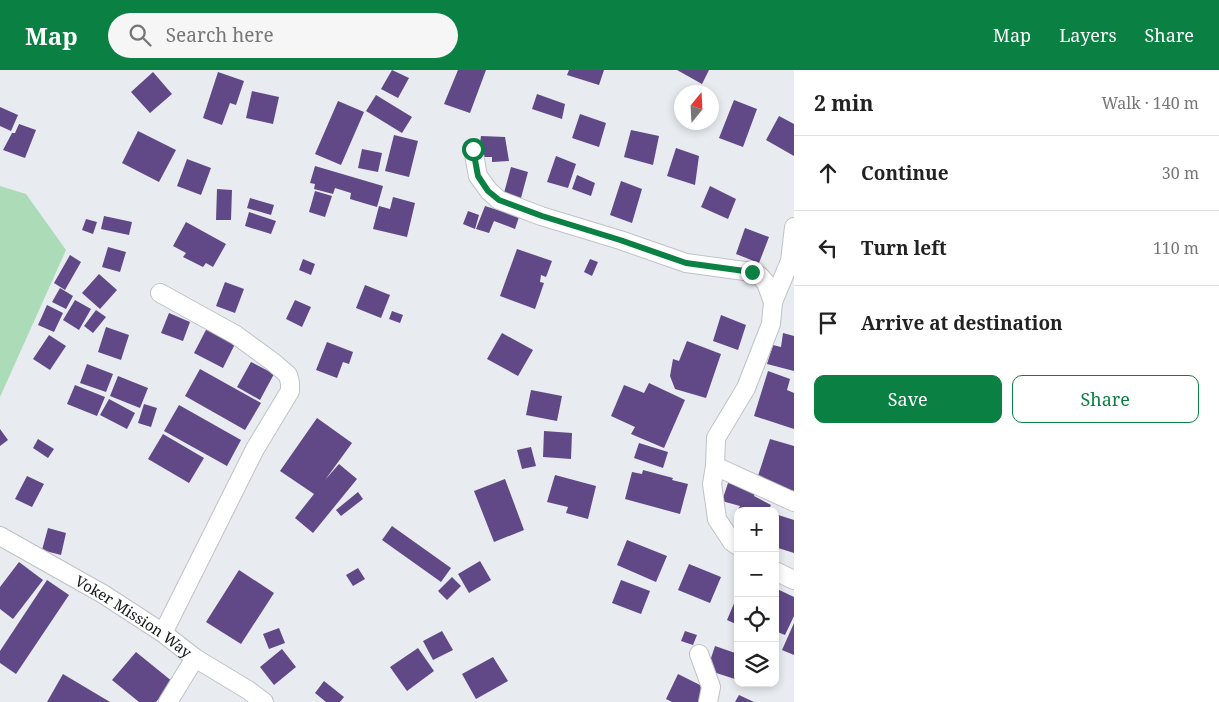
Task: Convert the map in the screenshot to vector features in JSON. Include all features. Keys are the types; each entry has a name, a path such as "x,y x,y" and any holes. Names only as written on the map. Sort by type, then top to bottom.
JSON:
{"street":[{"path":"473,149 478,176 488,191 499,200 686,263 752,272 760,276 766,283 773,302"},
{"path":"734,543 717,519 712,484 716,438 746,388 771,324 773,302 790,261 794,227"},
{"path":"160,293 236,335 288,375 290,383 290,392 256,449 163,633"},
{"path":"715,466 794,502"},
{"name":"Voker Mission Way","path":"0,536 102,594 163,633 195,658 248,690 264,702"},
{"path":"779,573 794,580"},
{"path":"699,654 711,687 708,702"},
{"path":"168,702 195,658"}],"green space":[{"path":"0,186 26,194 66,250 0,397"}],"building":[{"path":"392,70 409,78 398,98 381,89"},
{"path":"458,70 486,70 470,113 444,104"},
{"path":"569,70 604,70 599,85 567,75"},
{"path":"677,70 709,70 702,84"},
{"path":"153,72 172,94 150,113 131,92"},
{"path":"218,72 244,81 236,105 230,103 222,125 203,118"},
{"path":"252,91 279,97 273,124 246,118"},
{"path":"537,94 565,104 562,119 532,109"},
{"path":"376,95 412,117 402,133 366,111"},
{"path":"734,100 757,109 743,147 719,138"},
{"path":"338,101 364,112 341,165 315,154"},
{"path":"0,107 18,115 11,131 0,126"},
{"path":"580,114 606,123 599,147 572,138"},
{"path":"779,116 794,124 794,156 766,140"},
{"path":"19,124 36,130 25,158 3,150"},
{"path":"631,130 659,136 653,165 624,157"},
{"path":"138,131 176,150 159,182 122,163"},
{"path":"394,135 418,141 409,177 385,171"},
{"path":"481,136 505,137 509,161 492,162 492,157 478,157"},
{"path":"676,148 699,156 695,185 667,176"},
{"path":"362,149 382,153 378,172 358,168"},
{"path":"556,156 576,164 568,188 547,182"},
{"path":"187,159 211,168 201,195 177,186"},
{"path":"315,166 383,186 377,207 350,199 351,193 335,188 333,194 314,189 315,184 310,183"},
{"path":"511,167 528,172 521,198 504,193"},
{"path":"577,175 595,183 591,196 572,189"},
{"path":"621,181 642,189 632,223 610,215"},
{"path":"710,186 736,199 728,219 701,207"},
{"path":"217,189 232,190 231,220 216,220"},
{"path":"315,191 332,196 325,217 309,212"},
{"path":"393,197 415,203 407,237 373,229 379,206 390,209"},
{"path":"250,198 274,205 271,215 247,208"},
{"path":"485,206 519,217 515,229 494,221 489,233 476,229"},
{"path":"468,211 479,215 475,229 463,224"},
{"path":"249,212 276,221 271,234 245,226"},
{"path":"104,216 132,222 129,235 101,229"},
{"path":"86,219 97,222 93,234 82,230"},
{"path":"186,222 226,244 213,267 206,263 203,267 183,257 186,253 173,246"},
{"path":"745,228 769,237 759,263 736,254"},
{"path":"108,247 126,252 120,272 102,267"},
{"path":"517,249 552,261 546,277 541,275 540,282 544,283 535,309 500,296"},
{"path":"70,255 81,262 65,290 54,283"},
{"path":"303,259 315,264 311,275 299,270"},
{"path":"590,259 598,262 592,276 584,272"},
{"path":"99,274 117,290 100,309 82,293"},
{"path":"225,282 244,289 235,313 216,306"},
{"path":"365,285 390,295 381,318 356,308"},
{"path":"60,288 73,296 66,309 52,302"},
{"path":"75,300 91,309 79,330 63,320"},
{"path":"295,300 311,307 302,327 286,319"},
{"path":"47,305 63,313 54,332 38,325"},
{"path":"96,310 106,317 93,333 84,326"},
{"path":"392,311 403,315 400,323 389,319"},
{"path":"169,313 190,322 183,341 161,333"},
{"path":"721,315 746,325 738,350 713,341"},
{"path":"208,326 237,340 223,368 194,353"},
{"path":"106,327 129,335 121,360 98,352"},
{"path":"502,333 533,350 518,376 487,359"},
{"path":"783,333 794,336 794,371 767,364 773,345 781,347"},
{"path":"49,335 66,346 50,370 33,359"},
{"path":"687,341 721,354 706,398 675,389 670,376 673,359 679,361"},
{"path":"327,342 353,352 349,364 343,362 337,378 316,370"},
{"path":"251,362 274,374 260,400 237,387"},
{"path":"87,364 113,374 106,392 80,383"},
{"path":"200,369 261,403 245,430 185,396"},
{"path":"768,371 790,379 787,390 794,393 794,429 754,416"},
{"path":"118,376 148,388 140,408 110,396"},
{"path":"649,383 685,400 664,448 631,434 635,427 611,416 624,385 644,393"},
{"path":"75,385 105,397 97,416 67,404"},
{"path":"531,390 562,396 557,421 526,415"},
{"path":"109,399 135,413 127,429 100,415"},
{"path":"144,404 157,408 151,427 138,423"},
{"path":"179,405 241,440 227,466 164,431"},
{"path":"317,418 352,443 325,480 339,464 357,479 313,533 295,518 314,494 280,471"},
{"path":"0,429 8,440 0,446"},
{"path":"544,431 572,433 571,459 543,457"},
{"path":"163,434 204,458 189,483 148,459"},
{"path":"38,439 54,449 48,458 33,448"},
{"path":"770,439 794,446 794,491 757,479"},
{"path":"639,443 668,452 663,468 634,458"},
{"path":"531,447 536,466 522,469 517,450"},
{"path":"643,470 688,484 680,514 625,499 632,472 642,474"},
{"path":"555,475 596,486 588,519 566,513 568,507 547,502"},
{"path":"27,476 44,484 32,507 15,499"},
{"path":"505,479 524,530 494,542 474,491"},
{"path":"728,483 756,491 754,496 771,505 770,507 740,507 722,501"},
{"path":"358,492 363,499 341,516 336,510"},
{"path":"779,515 794,520 794,553 779,548"},
{"path":"392,526 451,568 441,582 382,540"},
{"path":"48,528 66,533 61,555 42,550"},
{"path":"627,540 667,556 656,582 617,565"},
{"path":"480,561 491,580 469,593 458,574"},
{"path":"19,562 43,580 13,619 0,609 0,587"},
{"path":"689,564 721,577 710,603 678,590"},
{"path":"358,568 365,579 353,586 346,575"},
{"path":"239,570 274,593 241,644 206,622"},
{"path":"452,577 461,586 447,600 438,591"},
{"path":"47,580 69,595 16,674 0,663 0,651"},
{"path":"621,580 650,591 641,614 612,603"},
{"path":"779,590 794,597 794,616 785,635 779,633"},
{"path":"734,603 734,623 727,620"},
{"path":"794,623 794,655 782,650"},
{"path":"279,628 285,643 269,649 263,634"},
{"path":"442,631 453,650 433,660 423,641"},
{"path":"685,631 697,635 693,645 681,641"},
{"path":"715,646 734,653 734,679 707,670"},
{"path":"418,648 434,671 407,691 390,667"},
{"path":"282,649 296,667 274,685 260,667"},
{"path":"136,652 173,682 156,702 139,702 112,680"},
{"path":"493,657 508,681 476,699 462,674"},
{"path":"63,674 110,702 47,702"},
{"path":"678,674 706,688 700,702 672,702 666,699"},
{"path":"324,681 344,697 340,702 326,702 315,693"},
{"path":"739,695 754,702 735,702"}],"route":[{"path":"473,149 478,176 488,191 499,200 580,229 620,240 686,263 752,272"}]}
